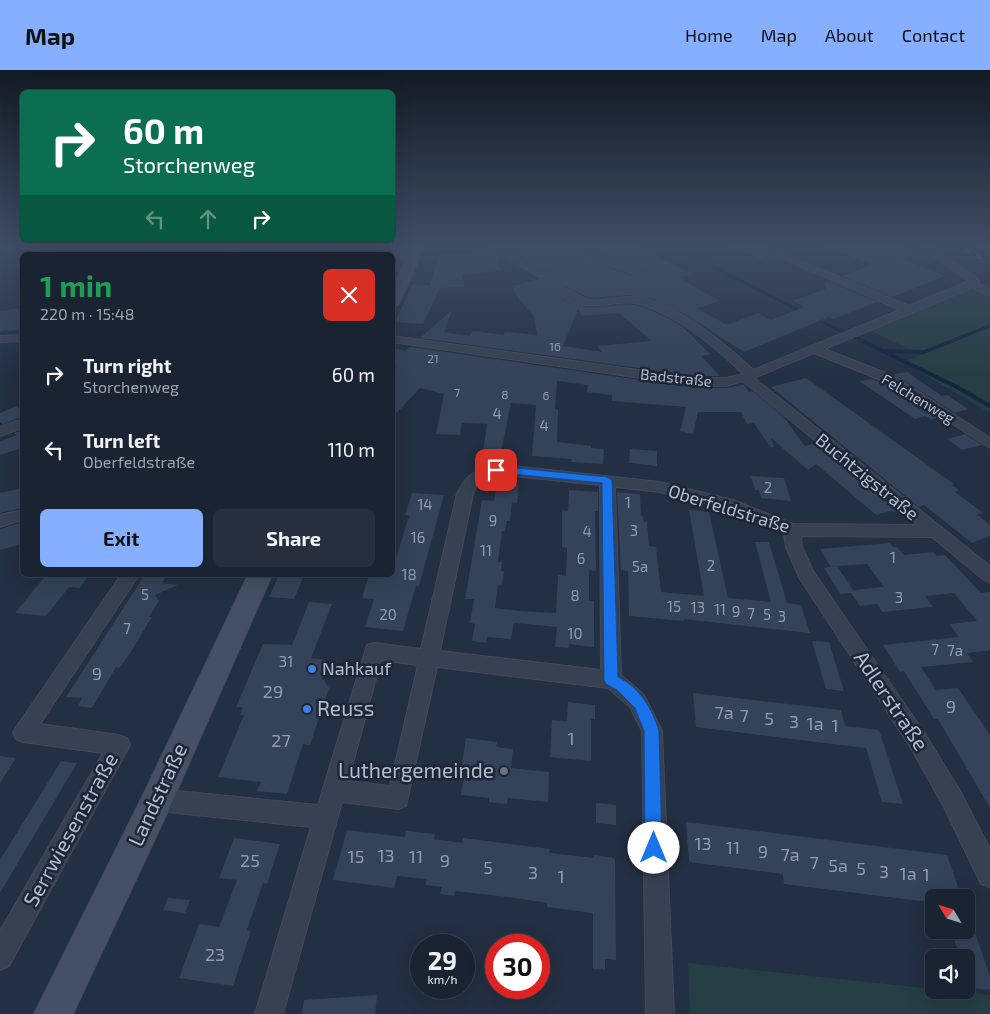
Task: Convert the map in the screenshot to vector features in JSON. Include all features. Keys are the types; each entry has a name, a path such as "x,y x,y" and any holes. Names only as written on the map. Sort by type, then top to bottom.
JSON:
{"street":[{"name":"Buchtzigstraße","path":"561,290 584,304 634,300 664,311 712,342 748,376 933,531 988,572"},
{"path":"862,290 909,310"},
{"name":"Badstraße","path":"395,339 491,355 695,381 726,382 748,376 957,290"},
{"path":"0,339 20,338"},
{"name":"Felchenweg","path":"814,349 892,380 990,444"},
{"path":"0,432 20,424"},
{"name":"Oberfeldstraße","path":"431,658 465,494 472,480 478,475 496,470 651,485 706,498 792,530 933,531"},
{"path":"607,480 611,680"},
{"path":"0,521 20,516"},
{"name":"Adlerstraße","path":"792,530 794,547 806,574 918,741 952,799 990,875"},
{"name":"Serrwiesenstraße","path":"0,957 119,745 23,732 129,577"},
{"name":"Landstraße","path":"53,1014 157,800 259,577"},
{"path":"269,1014 374,651 611,680 622,686 640,703 647,715 652,731 660,1014"},
{"path":"333,790 398,798 431,658"},
{"path":"157,800 326,817"}],"green space":[{"path":"970,290 990,298 990,324 918,353 871,331"},
{"path":"990,327 990,413 903,362"},
{"path":"688,963 925,988 925,999 975,999 975,993 990,995 990,1014 690,1014"}],"building":[{"path":"410,290 439,290 423,324 395,322"},
{"path":"514,290 554,290 565,300 577,305 588,307 633,305 643,307 683,327 710,354 701,356 720,376 696,376 420,338 452,310 444,332 470,336 473,331 504,335 505,332 537,335 534,317 518,298","holes":["578,309 582,316 619,313 652,341 598,346 602,352 563,346"]},
{"path":"573,290 700,290 720,301 697,308 727,325 758,313 771,320 804,307 793,300 823,290 850,290 877,302 833,319 829,317 744,352 684,314 652,299 630,295 590,298"},
{"path":"875,290 910,290 892,297"},
{"path":"20,308 20,330 0,331 0,311"},
{"path":"410,347 696,388 726,388 744,385 749,392 753,391 783,416 805,446 816,443 899,512 890,511 876,515 816,464 808,470 771,438 774,447 771,448 754,423 747,424 741,412 698,412 693,434 680,431 686,407 612,401 612,395 587,392 588,385 557,381 555,409 558,410 557,442 604,449 603,464 571,462 572,459 532,456 536,405 511,403 501,452 483,451 487,424 462,423 460,435 436,434 444,394 420,388 395,415 395,369 397,366 395,366 395,349 405,351"},
{"path":"907,372 942,396 947,395 968,409 955,413 894,374"},
{"path":"806,378 954,484 952,485 959,490 955,492 983,513 977,515 990,525 990,536 972,543 924,505 919,507 771,387"},
{"path":"872,379 887,385 938,417 931,420 925,416 915,419 859,381"},
{"path":"16,406 20,409 20,418 3,424 0,422 0,413"},
{"path":"20,431 20,449 0,455 0,441 17,435 14,433"},
{"path":"965,434 982,445 962,450 947,439"},
{"path":"630,449 657,451 657,466 629,463"},
{"path":"751,476 784,478 791,501 761,498 759,490 755,490"},
{"path":"497,483 519,485 517,503 512,502 510,521 507,521 505,532 502,531 498,562 502,562 501,571 504,571 502,585 498,584 495,608 519,611 556,613 558,575 566,576 567,548 562,547 562,510 568,511 569,490 598,492 598,511 595,511 596,571 589,570 589,601 594,601 594,647 569,644 568,648 555,647 557,627 514,623 511,639 487,637 486,643 472,641 475,624 470,623 474,599 465,599 482,500 494,501"},
{"path":"20,488 20,508 0,513 0,493"},
{"path":"617,492 640,494 641,516 643,516 644,522 647,522 649,546 656,547 661,592 704,596 689,510 709,512 728,598 771,602 755,542 769,542 787,603 801,605 810,633 684,619 684,621 629,616 628,571 621,570"},
{"path":"412,493 444,495 419,586 416,586 403,631 365,627 374,599 362,598 368,577 395,577 395,558 409,516 405,515"},
{"path":"20,523 20,545 0,550 0,529"},
{"path":"890,543 893,547 897,547 904,555 933,552 937,556 945,555 981,593 990,592 990,650 967,653 973,662 921,667 936,690 958,688 990,735 990,808 938,719 934,719 904,671 900,672 883,645 959,637 949,624 977,621 954,593 925,596 933,607 882,612 877,604 860,606 851,593 840,594 824,568 831,567 820,549","holes":["867,564 884,587 853,590 837,566"]},
{"path":"43,577 88,577 80,588 69,587 46,616 15,613"},
{"path":"143,577 165,578 162,583 178,585 155,595 159,601 149,617 152,617 130,653 119,668 116,667 92,708 78,706 82,698 66,697"},
{"path":"278,577 303,577 294,599 269,597"},
{"path":"309,602 332,604 311,658 326,660 320,674 329,688 310,745 303,744 287,794 257,791 261,782 218,777 244,715 240,715 243,707 236,707 263,644 292,645"},
{"path":"812,641 829,642 844,691 826,689"},
{"path":"693,693 841,710 845,726 879,730 903,804 882,802 866,748 696,727"},
{"path":"568,702 595,705 595,719 591,719 591,761 550,757 552,720 567,721"},
{"name":"Luthergemeinde","path":"466,738 497,742 496,747 513,749 511,768 549,772 548,802 508,798 507,804 489,802 489,798 461,795 465,771 461,770"},
{"path":"0,756 16,758 0,783"},
{"path":"61,761 77,763 0,893 0,860"},
{"path":"596,803 616,805 616,825 596,823"},
{"path":"686,822 947,855 959,889 925,889 925,902 784,884 783,874 689,862"},
{"path":"347,830 405,837 406,831 435,834 434,839 462,843 463,838 550,849 549,853 594,858 594,855 615,858 616,960 605,959 605,970 593,969 593,913 547,907 547,903 516,898 455,891 454,896 440,894 442,887 425,885 427,879 397,876 394,888 333,880"},
{"path":"234,838 280,844 267,884 263,883 247,930 251,931 233,986 179,978 199,924 219,927 237,880 219,878"},
{"path":"168,898 190,900 185,913 163,910"},
{"path":"975,933 990,976 990,990 975,988 975,949 957,949 954,939 975,939"},
{"path":"377,995 375,1014 302,1014 304,1000"}],"waterway":[{"path":"759,290 804,313"},
{"path":"814,318 856,338"},
{"path":"959,338 990,326"},
{"path":"854,337 957,387 990,406"},
{"path":"886,351 924,352 962,337"}],"place":[{"name":"Nahkauf","path":"312,669"},
{"name":"Reuss","path":"307,709"},
{"name":"Luthergemeinde","path":"504,771"}],"route":[{"path":"496,470 607,480 611,581 611,680 622,686 640,703 647,715 652,731 654,848"}]}
